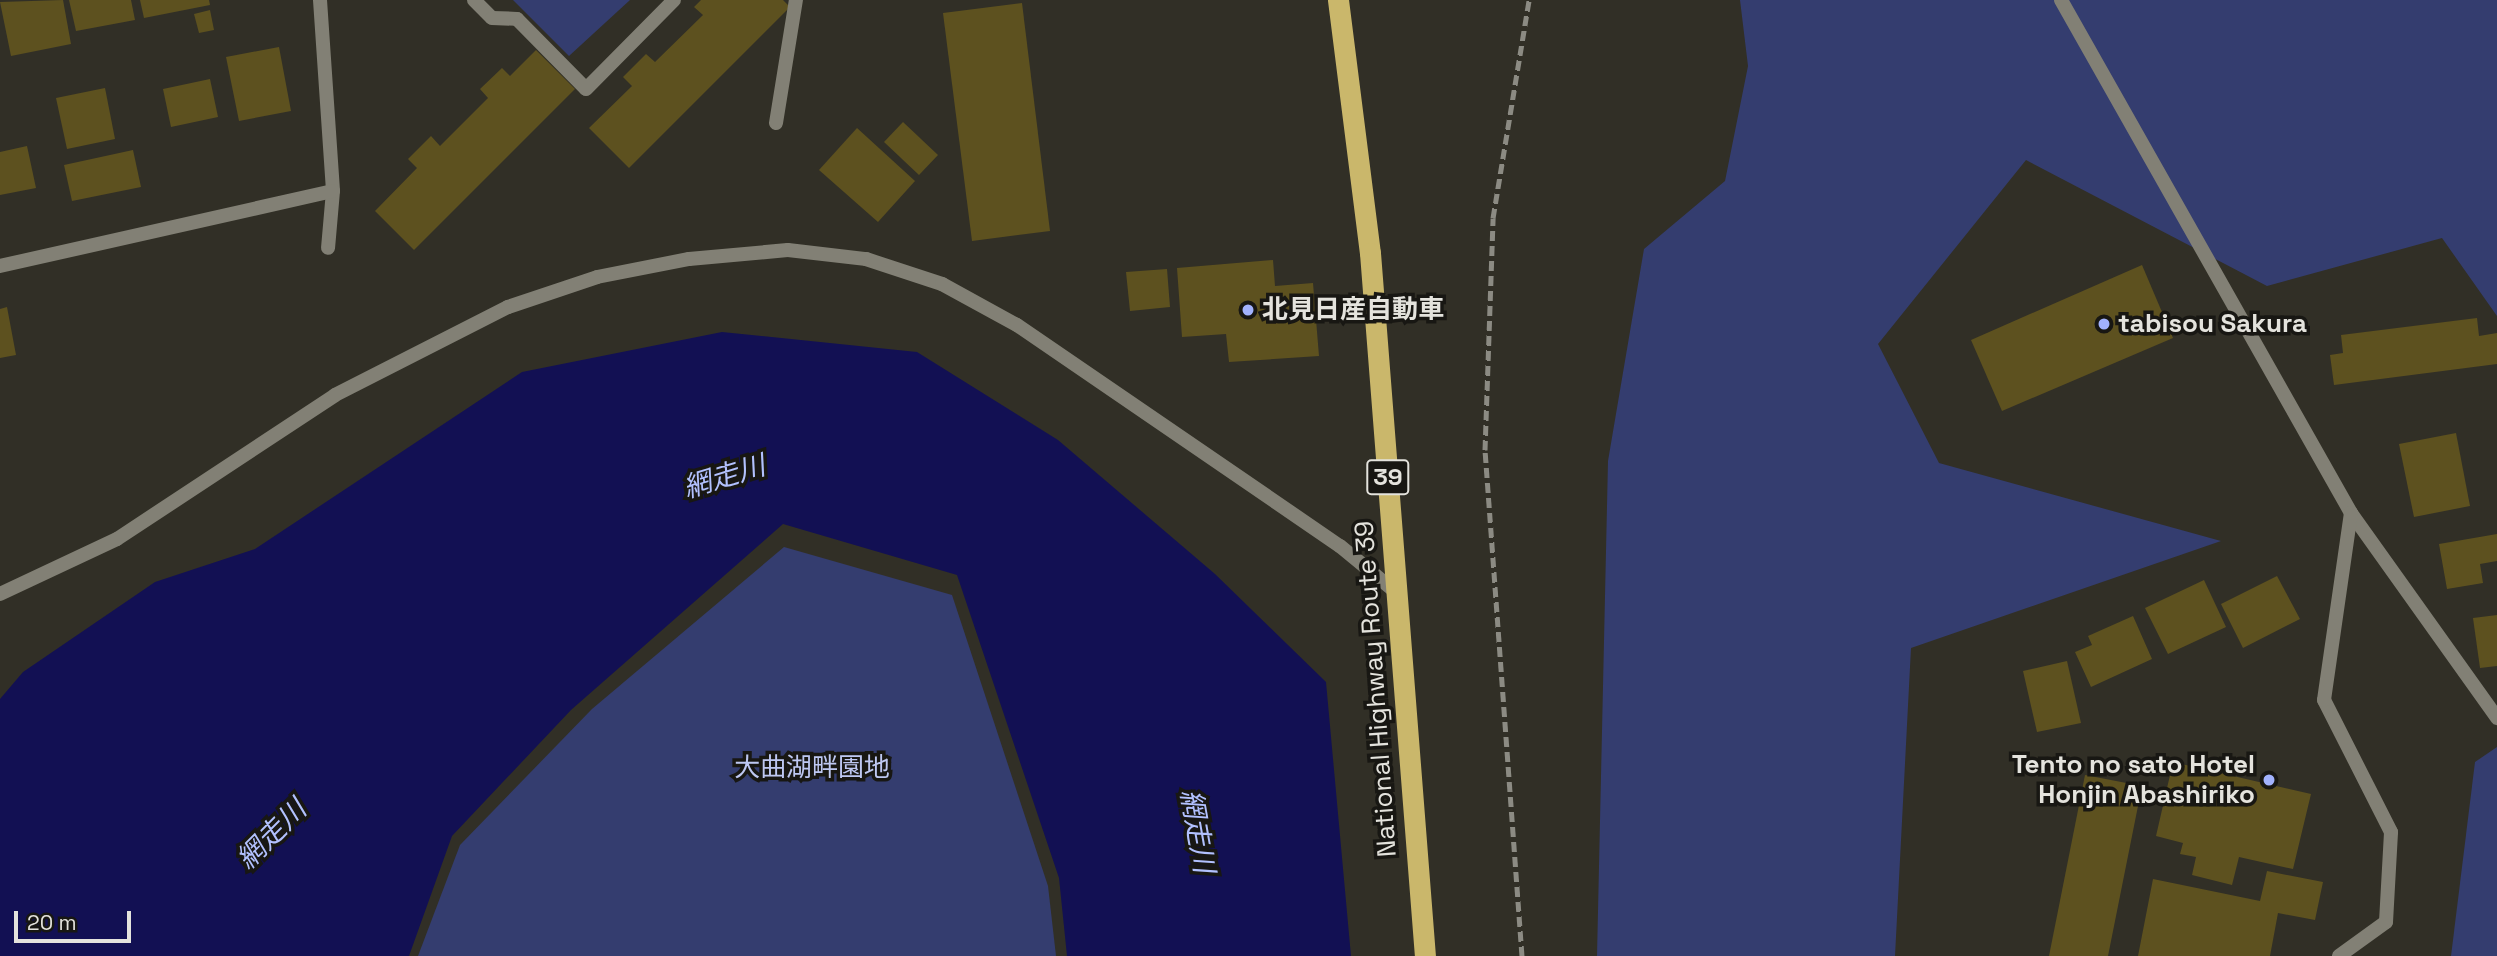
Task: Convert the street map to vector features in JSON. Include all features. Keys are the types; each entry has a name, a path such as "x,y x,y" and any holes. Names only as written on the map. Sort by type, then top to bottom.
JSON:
{"highway":[{"name":"National Highway Route 39","path":"1338,0 1370,253 1425,956"}],"street":[{"path":"320,0 333,191 328,248"},
{"path":"474,0 492,18 517,19 586,89 674,0"},
{"path":"776,123 796,0"},
{"path":"2062,0 2351,513 2497,718"},
{"path":"0,266 333,191"},
{"path":"0,594 117,540 335,395 508,307 597,277 689,259 788,250 866,259 942,285 1017,325 1340,546 1396,593"},
{"path":"2339,956 2386,922 2391,832 2324,700 2351,513"}],"green space":[{"path":"513,0 630,0 569,56"},
{"path":"1740,0 2497,0 2497,316 2442,238 2267,286 2026,160 1878,344 1939,463 2221,541 1911,648 1895,956 1597,956 1608,461 1644,249 1725,181 1748,66"},
{"name":"大曲湖畔園地","path":"784,547 952,595 1048,886 1056,956 418,956 460,845 592,709"},
{"path":"2497,747 2497,956 2451,956 2475,762"}],"water":[{"name":"網走川","path":"722,332 917,352 1058,440 1215,574 1326,682 1351,956 1067,956 1059,878 957,575 783,524 571,710 452,836 409,956 0,956 0,699 23,672 155,582 255,549 522,372"}],"building":[{"path":"63,0 71,44 11,56 0,2"},
{"path":"69,0 131,0 135,20 76,31"},
{"path":"140,0 209,0 210,5 144,18"},
{"path":"701,0 783,0 790,7 629,168 589,128 632,86 623,77 646,54 655,62 703,15 694,7"},
{"path":"1022,3 1050,231 972,241 943,13"},
{"path":"210,10 214,30 199,33 194,14"},
{"path":"279,47 291,111 239,121 226,57"},
{"path":"536,50 575,89 414,250 375,211 417,168 408,159 431,136 440,146 488,98 480,89 502,68 510,76"},
{"path":"210,79 218,117 171,127 163,89"},
{"path":"105,88 115,139 67,149 56,98"},
{"path":"903,122 938,155 919,175 884,142"},
{"path":"857,128 915,181 878,222 819,170"},
{"path":"27,146 36,188 0,195 0,152"},
{"path":"133,150 141,187 72,201 64,165"},
{"name":"北見日産自動車","path":"1273,260 1275,286 1313,283 1319,356 1229,362 1226,334 1182,337 1177,268"},
{"path":"2142,265 2173,338 2002,411 1971,340"},
{"path":"1167,269 1170,307 1130,311 1126,272"},
{"path":"7,307 16,355 0,358 0,309"},
{"path":"2477,318 2479,336 2497,333 2497,364 2334,385 2330,355 2343,353 2341,335"},
{"path":"2456,433 2470,506 2414,517 2399,444"},
{"path":"2497,534 2497,561 2480,564 2483,583 2447,589 2439,544"},
{"path":"2277,576 2300,619 2243,648 2221,604"},
{"path":"2204,580 2226,627 2168,654 2145,608"},
{"path":"2497,615 2497,666 2480,668 2473,618"},
{"path":"2133,616 2152,659 2091,687 2075,652 2092,645 2088,636"},
{"path":"2067,661 2081,723 2037,732 2023,671"},
{"path":"2173,762 2311,794 2293,869 2239,857 2232,885 2192,875 2196,857 2180,854 2183,843 2156,836"},
{"path":"2085,775 2142,786 2108,956 2049,956"},
{"path":"2267,871 2323,882 2315,920 2278,913 2270,956 2138,956 2153,879 2260,901"}],"railway":[{"path":"1522,956 1485,450 1493,218 1529,0"}],"place":[{"name":"北見日産自動車","path":"1248,310"},
{"name":"tabisou Sakura","path":"2104,324"},
{"name":"Tento no sato Hotel Honjin Abashiriko","path":"2269,780"}]}
